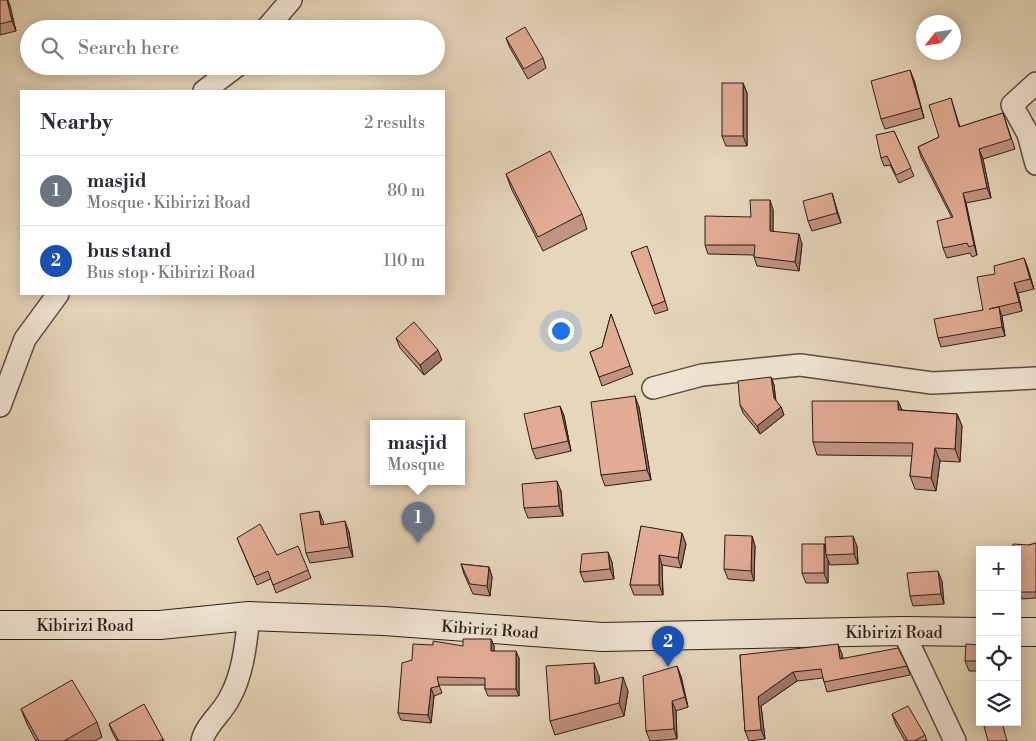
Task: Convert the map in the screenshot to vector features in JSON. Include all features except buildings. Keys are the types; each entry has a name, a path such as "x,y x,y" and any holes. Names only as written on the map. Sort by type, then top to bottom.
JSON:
{"street":[{"path":"274,20 291,0"},
{"path":"205,90 225,75"},
{"path":"1036,83 1012,104 1028,134 1036,164"},
{"path":"0,406 25,339 57,295"},
{"path":"653,388 702,375 800,365 932,383 1036,378"},
{"path":"202,741 208,728 220,715 231,697 246,644 249,616"},
{"name":"Kibirizi Road","path":"0,625 160,625 249,616 384,621 602,637 903,631 976,632"},
{"path":"903,631 955,741"},
{"path":"1021,632 1036,632"}],"place":[{"name":"masjid","path":"418,543"},
{"name":"bus stand","path":"668,667"}]}
